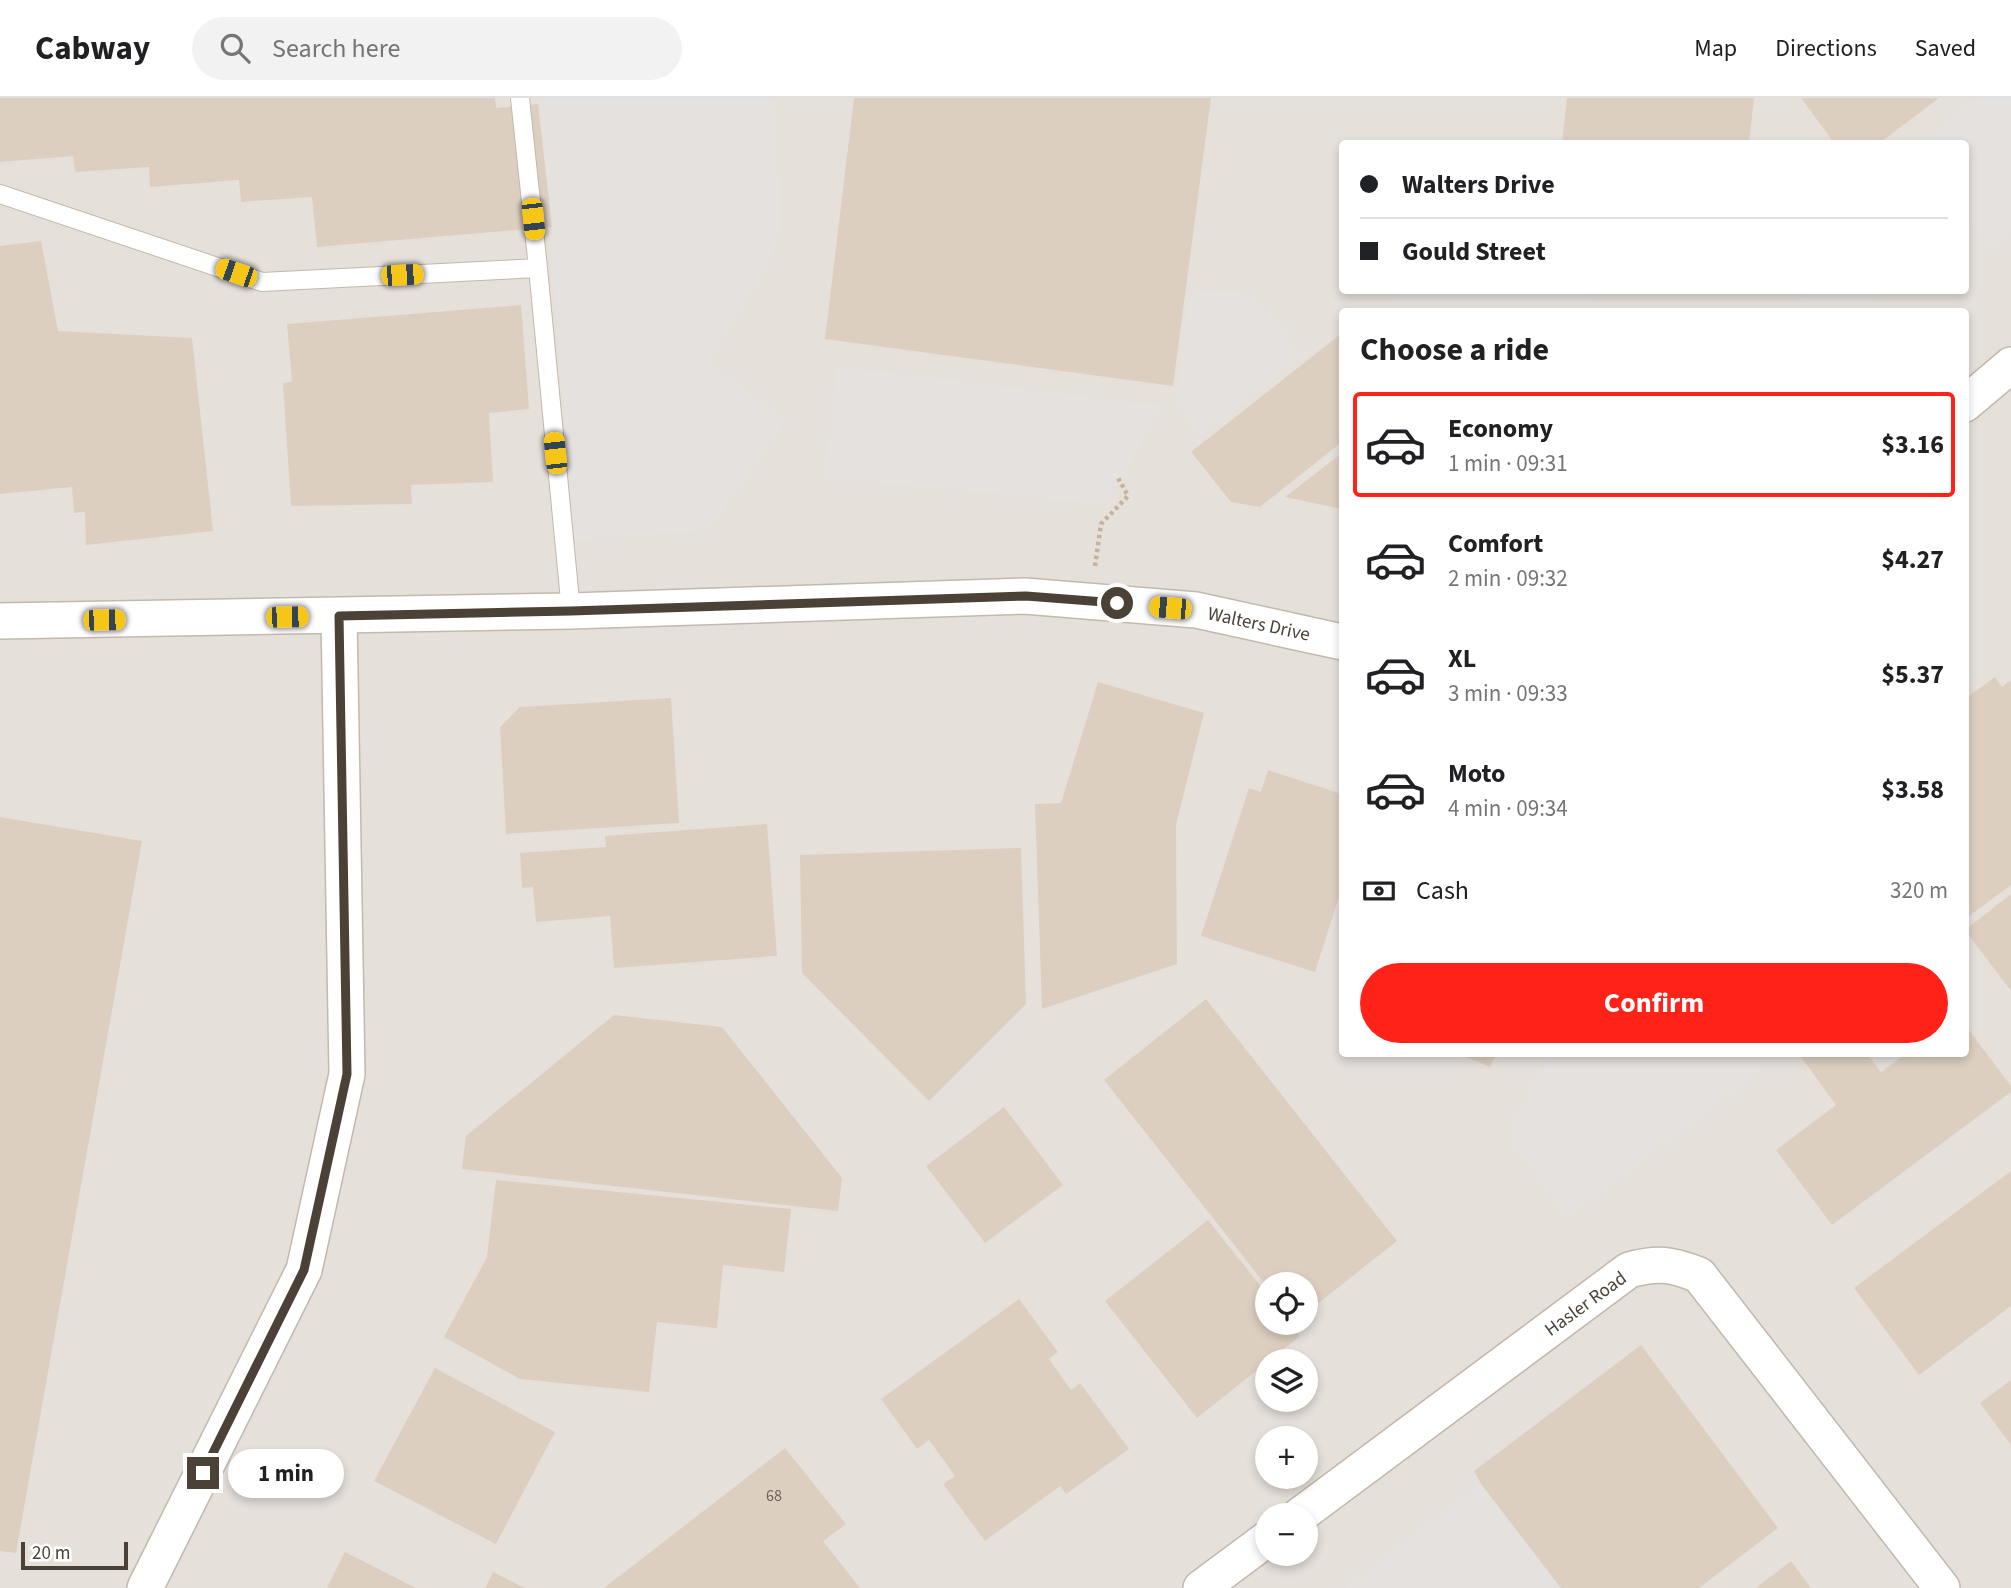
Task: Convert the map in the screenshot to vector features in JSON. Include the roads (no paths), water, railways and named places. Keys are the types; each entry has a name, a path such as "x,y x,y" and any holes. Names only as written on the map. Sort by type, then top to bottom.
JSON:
{"street":[{"path":"1969,401 2011,365"},
{"name":"Walters Drive","path":"0,621 571,611 1026,596 1196,610 1339,641"},
{"path":"145,1588 304,1270 347,1074 339,616"},
{"name":"Hasler Road","path":"1316,1503 1629,1270 1655,1263 1678,1266 1699,1275 1942,1588"},
{"path":"1201,1588 1255,1548"}],"lane":[{"path":"520,98 571,611"},
{"path":"0,194 262,282 538,268"}]}
